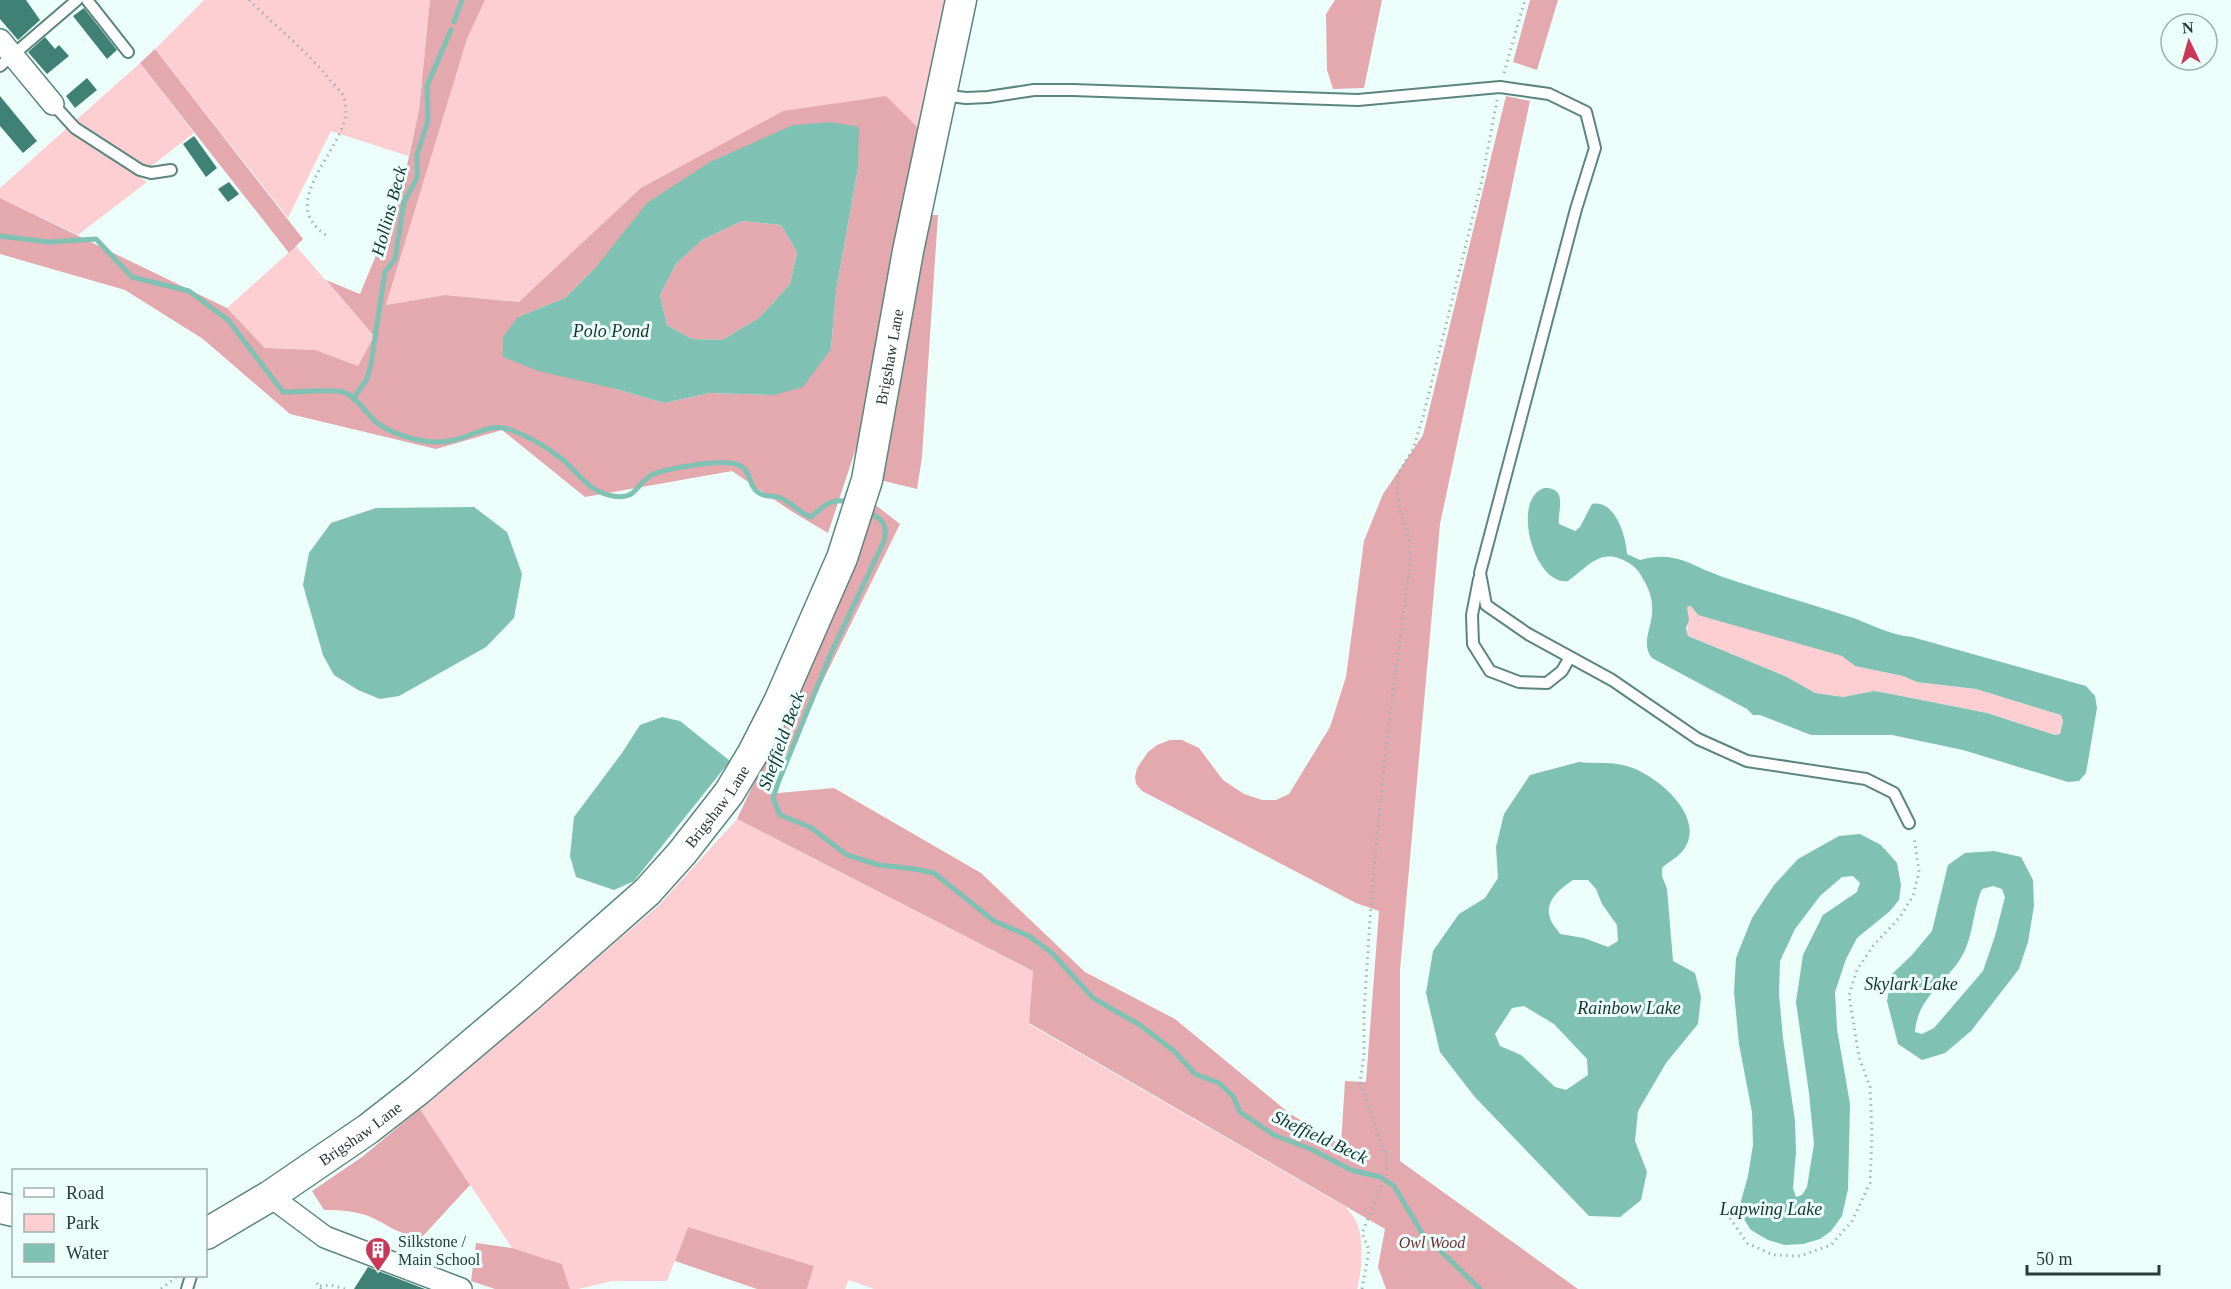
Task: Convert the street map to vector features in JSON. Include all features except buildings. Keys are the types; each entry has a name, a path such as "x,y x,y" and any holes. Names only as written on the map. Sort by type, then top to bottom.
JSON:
{"street":[{"name":"Brigshaw Lane","path":"207,1233 270,1196 368,1130 418,1090 647,891 682,854 706,824 753,753 779,702 842,558 867,480 896,314 961,0"},
{"path":"4,54 54,104"},
{"path":"270,1196 325,1237 461,1289"}],"lane":[{"path":"4,54 76,0"},
{"path":"87,0 128,52"},
{"path":"942,95 966,98 1034,90 1073,90 1358,100 1500,87 1549,94 1586,112 1594,148 1480,573 1472,615 1473,644 1490,671 1519,682 1547,683 1562,671 1570,657"},
{"path":"54,104 75,128 140,170 151,173 171,170"},
{"path":"1480,573 1486,605 1528,634 1611,681 1698,739 1747,761 1866,779 1894,793 1909,823"}],"path":[{"path":"249,0 306,52 344,97 346,114 343,123 336,141 311,184 308,198 311,221 317,230 326,236"},
{"path":"1362,1289 1369,1250 1362,1233 1386,1175 1387,1159 1360,1082 1364,1055 1364,1012 1372,888 1386,746 1409,571 1410,542 1397,493 1398,474 1413,449 1423,417 1482,180 1500,87 1525,0"},
{"path":"1730,1218 1747,1244 1773,1255 1800,1256 1832,1245 1852,1221 1870,1183 1872,1134 1870,1087 1859,1057 1849,995 1857,970 1873,946 1900,917 1913,896 1919,872 1915,839 1909,823"},
{"path":"161,1289 176,1277"},
{"path":"319,1286 331,1285 345,1289"}],"green space":[{"path":"204,0 430,0 419,110 408,156 331,131 288,218 155,49"},
{"path":"430,0 485,0 467,39 386,305 445,295 519,302 641,188 783,111 886,96 921,131 860,436 828,533 732,471 585,497 502,430 436,449 290,414 203,339 125,290 0,254 0,198 227,308 265,348 315,350 358,366 374,336 326,280 360,294 400,197 419,110","holes":["858,168 836,291 831,349 774,395 710,393 664,403 616,389 518,317 565,298 596,267"]},
{"path":"485,0 949,0 921,131 519,302 445,295 386,305 467,39"},
{"path":"1335,0 1382,0 1364,88 1333,89 1327,70 1326,14"},
{"path":"1530,0 1558,0 1537,70 1513,62"},
{"path":"155,49 303,239 289,253 140,63"},
{"path":"140,63 194,133 149,168 76,120"},
{"name":"Owl Wood","path":"1506,96 1530,101 1440,524 1400,970 1400,1161 1578,1289 1386,1289 1378,1267 1385,1229 1029,1023 1033,971 737,819 849,581 863,542 873,503 900,524 767,794 834,788 981,873 1085,972 1175,1019 1289,1113 1341,1145 1345,1081 1366,1082 1379,911 1356,903 1142,791 1136,784 1135,777 1137,768 1148,752 1157,745 1170,740 1182,740 1199,748 1223,780 1244,794 1262,800 1276,800 1289,794 1330,727 1346,677 1364,541 1383,494 1423,435"},
{"path":"67,128 147,182 78,235 0,198 0,188"},
{"path":"930,215 938,215 922,457 917,489 880,480 918,265"},
{"path":"742,221 781,225 797,252 790,284 759,318 722,340 692,339 667,325 660,295 676,264 702,240"},
{"path":"296,246 374,336 358,367 314,350 265,348 227,308"},
{"path":"1691,606 1843,656 1855,666 1903,676 1917,682 1976,689 2061,715 2063,721 2060,734 2055,735 1987,713 1886,693 1874,691 1843,697 1815,693 1787,677 1688,636 1687,607"},
{"path":"737,819 1033,971 1029,1024 1346,1207 1357,1223 1361,1238 1361,1265 1357,1289 874,1289 849,1280 845,1289 807,1289 814,1266 688,1227 667,1281 612,1281 570,1289 562,1264 512,1248 420,1109 658,906"},
{"path":"420,1109 470,1185 423,1236 402,1233 363,1214 324,1210 312,1191 362,1157"},
{"path":"688,1227 814,1266 807,1289 757,1289 675,1261"},
{"path":"476,1243 512,1248 562,1264 570,1289 495,1289 471,1281"}],"water":[{"name":"Polo Pond","path":"830,122 859,127 858,168 836,291 831,349 803,387 774,395 710,393 664,403 538,371 503,357 503,337 518,317 565,298 596,267 647,203 710,162 793,125","holes":["742,221 781,225 797,252 790,284 759,318 722,340 692,339 667,325 660,295 676,264 702,240"]},
{"path":"1544,488 1557,492 1560,501 1559,524 1575,531 1580,527 1592,504 1607,507 1622,529 1627,554 1640,560 1653,557 1674,558 1723,577 1832,611 1895,634 2086,686 2095,696 2097,708 2086,773 2079,781 2068,782 1963,750 1892,735 1811,735 1760,715 1753,715 1747,709 1652,658 1647,642 1652,605 1648,587 1632,565 1621,559 1604,557 1590,564 1568,581 1556,579 1546,571 1537,557 1528,524 1529,508 1534,496","holes":["1691,606 1698,615 1842,656 1855,666 1903,676 1917,682 1976,689 2061,715 2063,721 2060,734 2055,735 1987,713 1886,693 1874,691 1843,697 1815,693 1787,677 1688,636 1687,607"]},
{"path":"474,507 507,532 522,574 514,618 486,647 399,696 380,699 358,690 334,675 323,655 303,585 309,553 331,523 376,508"},
{"path":"662,717 680,721 730,761 634,881 614,890 576,877 570,856 574,817 640,725"},
{"name":"Rainbow Lake","path":"1579,762 1624,765 1641,772 1664,788 1683,809 1688,821 1690,834 1686,846 1678,856 1662,868 1662,876 1667,889 1673,961 1695,973 1701,997 1698,1024 1666,1063 1638,1111 1635,1141 1647,1172 1641,1200 1620,1217 1589,1216 1474,1096 1440,1052 1426,993 1433,951 1459,914 1485,898 1498,878 1496,847 1504,814 1530,775","holes":["1573,880 1588,880 1596,889 1602,904 1617,925 1618,941 1608,947 1584,938 1560,934 1551,920 1549,906 1559,891","1524,1006 1554,1024 1587,1059 1588,1075 1566,1090 1555,1087 1521,1055 1500,1046 1495,1034 1512,1008"]},
{"name":"Lapwing Lake","path":"1860,834 1881,845 1897,863 1901,885 1899,900 1890,911 1857,938 1846,959 1835,992 1837,1029 1850,1104 1848,1189 1842,1216 1831,1231 1820,1239 1803,1244 1785,1245 1768,1240 1751,1230 1743,1218 1741,1201 1753,1145 1752,1112 1739,1044 1734,992 1736,958 1752,918 1774,885 1798,859 1839,836","holes":["1853,876 1860,883 1857,892 1823,915 1803,955 1796,1002 1814,1144 1807,1187 1802,1195 1796,1197 1793,1188 1796,1152 1795,1121 1783,1038 1779,994 1780,961 1795,929 1820,896 1842,877"]},
{"name":"Skylark Lake","path":"1994,851 2021,857 2033,880 2034,906 2028,942 2019,969 1971,1031 1945,1053 1922,1060 1898,1044 1887,1001 1892,974 1932,931 1948,865 1965,853","holes":["1993,886 2002,889 2005,897 1983,971 1934,1028 1922,1034 1915,1032 1920,1011 1925,1002 1964,953 1982,889"]}],"waterway":[{"name":"Hollins Beck","path":"454,22 462,0"},
{"name":"Hollins Beck","path":"353,399 367,379 385,272 395,259 404,202 417,178 417,155 428,120 427,86 451,30"},
{"name":"Sheffield Beck","path":"0,236 49,242 96,239 132,277 189,291 228,320 283,392 343,392 357,401 380,425 404,436 423,441 444,442 482,430 496,428 511,430 562,459 590,486 613,496 621,497 631,494 650,476 666,470 713,463 730,463 746,471 752,485 759,493 781,498 811,517 832,502 848,502"},
{"name":"Sheffield Beck","path":"870,513 878,518 885,527 884,541 831,653 778,783 773,798 780,815 810,827 847,855 879,865 934,873 994,921 1029,936 1052,953 1093,998 1140,1025 1174,1051 1195,1074 1219,1083 1233,1096 1240,1112 1274,1135 1313,1150 1351,1170 1380,1177 1394,1186 1422,1233 1480,1289"}],"place":[{"name":"Silkstone / Main School","path":"378,1273"}]}
